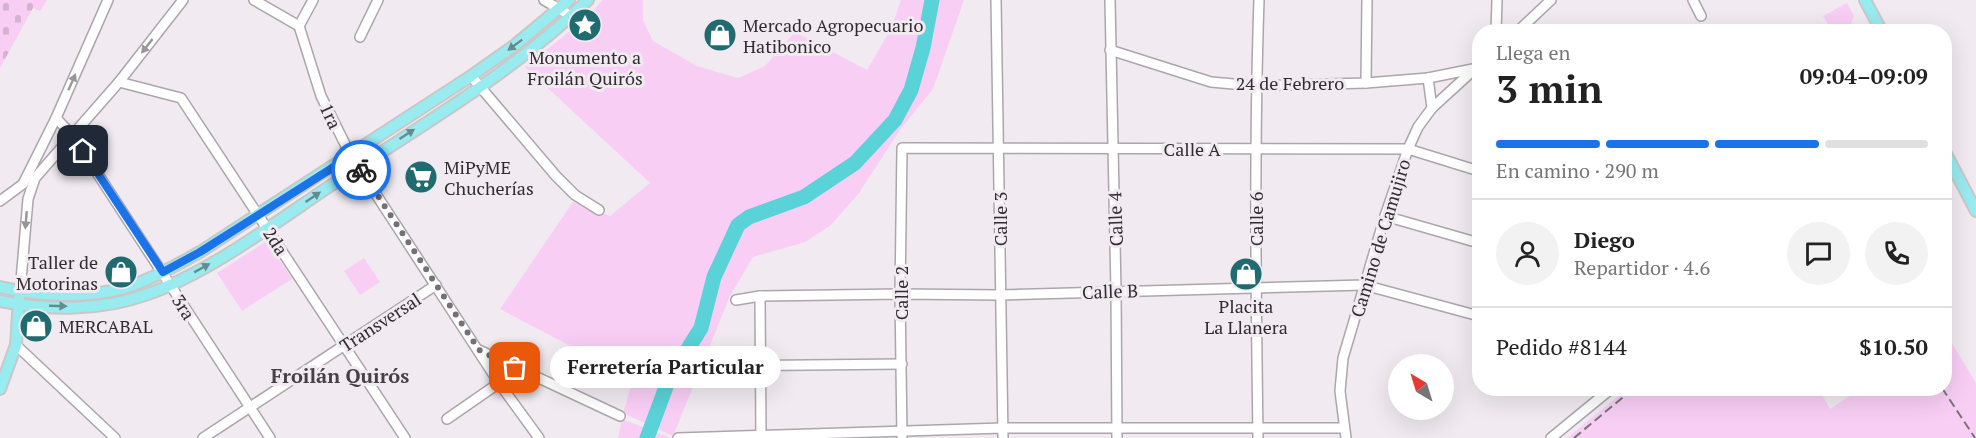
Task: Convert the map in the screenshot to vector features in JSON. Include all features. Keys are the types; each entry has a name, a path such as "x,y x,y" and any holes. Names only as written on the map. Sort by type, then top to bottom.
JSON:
{"main road":[{"path":"0,287 20,292 82,295 123,288 163,272 259,215 471,76 569,0"},
{"path":"0,301 19,305 86,307 127,301 171,286 267,228 480,87 521,58 588,0"},
{"path":"1866,0 1878,24"},
{"path":"1952,165 1976,211"},
{"path":"0,389 16,345 20,292"}],"street":[{"path":"20,292 32,175 108,0"},
{"path":"0,201 16,191 73,136 119,82 183,0"},
{"path":"254,0 299,26 313,0"},
{"path":"360,37 378,0"},
{"path":"544,0 572,16"},
{"name":"Calle 3","path":"996,0 1003,438"},
{"name":"Calle 4","path":"1110,0 1117,438"},
{"name":"Calle 6","path":"1258,434 1256,86 1259,0"},
{"path":"1366,83 1367,0"},
{"path":"1497,0 1497,24"},
{"path":"1525,24 1551,0"},
{"path":"1693,0 1701,16"},
{"name":"1ra","path":"299,26 321,96 351,156 499,383 539,438"},
{"name":"24 de Febrero","path":"1110,50 1211,82 1256,86 1366,83 1428,78 1472,68"},
{"name":"Camino de Camujiro","path":"1345,433 1340,391 1343,358 1385,216 1408,149 1418,127 1432,108 1472,71"},
{"path":"471,76 556,176 575,195 599,210"},
{"path":"1428,78 1432,108"},
{"name":"2da","path":"119,82 181,98 405,438"},
{"name":"3ra","path":"57,118 73,136 270,438"},
{"name":"Calle A","path":"902,148 1408,149 1472,169"},
{"name":"Calle 2","path":"902,148 900,294 902,434"},
{"path":"16,191 28,199"},
{"path":"1385,216 1472,241"},
{"name":"Transversal","path":"202,438 436,285"},
{"name":"Calle B","path":"736,300 760,296 1000,295 1364,285 1472,314"},
{"path":"760,296 761,436"},
{"path":"16,345 115,438"},
{"path":"479,350 620,416"},
{"path":"706,366 902,364"},
{"path":"447,419 499,383"},
{"path":"1551,438 1602,396"},
{"path":"678,438 902,434 1003,428 1116,426 1258,434 1345,433"}],"green space":[{"path":"0,0 47,0 40,11 33,8 0,68"},
{"path":"603,0 643,0 643,20 653,41 697,66 738,78 765,66 795,32 867,70 891,29 901,0 964,0 933,89 900,130 859,193 830,226 805,242 753,257 730,296 673,436 623,413 633,379 500,309 573,202 610,216 650,183 525,67 586,18"},
{"path":"1847,3 1854,16 1851,24 1828,24 1823,16"},
{"path":"267,241 292,279 242,311 217,273"},
{"path":"364,258 380,282 360,295 344,271"},
{"path":"1952,343 1976,383 1976,438 1567,438 1618,396 1823,396 1830,409 1850,396 1952,396"},
{"path":"622,419 670,438 618,438"}],"waterway":[{"path":"647,438 669,379 701,328 714,277 738,225 749,217 804,197 855,163 895,120 911,90 923,48 932,0"}],"railway":[{"path":"1574,438 1624,396"},
{"path":"1947,396 1975,438"}],"way so far":[{"path":"361,170 479,350 515,368"}],"place":[{"name":"Monumento a Froilán Quirós","path":"585,25"},
{"name":"Mercado Agropecuario Hatibonico","path":"720,35"},
{"name":"MiPyME Chucherías","path":"421,177"},
{"name":"Taller de Motorinas","path":"121,272"},
{"name":"Placita La Llanera","path":"1246,274"},
{"name":"MERCABAL","path":"36,326"},
{"name":"Ferretería Particular","path":"515,368"}],"district":[{"name":"Froilán Quirós","path":"340,375"}],"route":[{"path":"83,151 163,272 200,252 351,156 361,170"}]}
